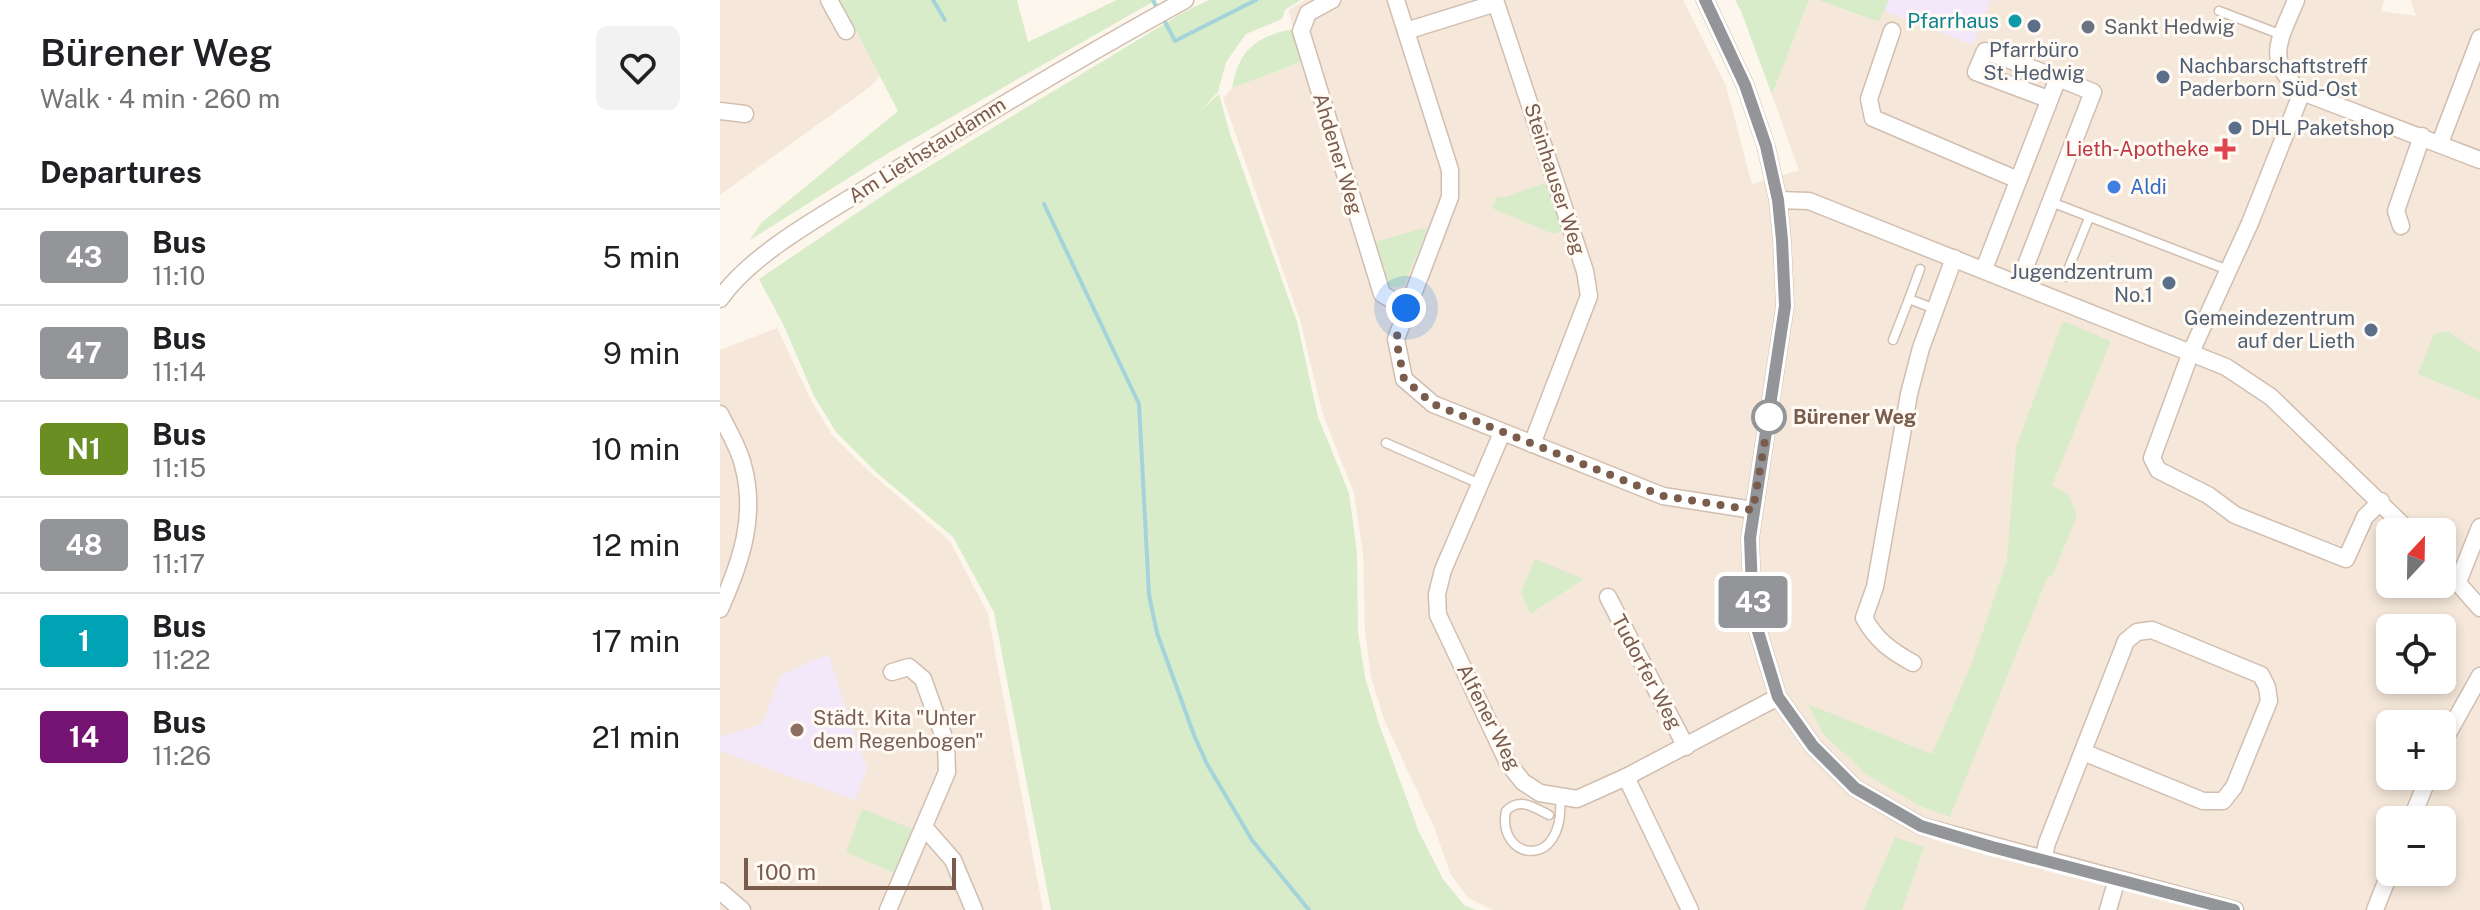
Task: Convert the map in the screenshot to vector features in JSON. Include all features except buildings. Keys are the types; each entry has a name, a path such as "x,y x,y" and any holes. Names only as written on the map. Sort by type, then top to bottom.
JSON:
{"street":[{"path":"829,0 846,31"},
{"name":"Ahdener Weg","path":"1332,0 1308,13 1301,31 1382,294 1406,308"},
{"path":"1396,0 1450,170 1450,197 1396,339 1404,379 1433,404 1663,496 1753,510"},
{"path":"1705,0 1745,85 1766,146 1778,200 1785,306 1750,538 1753,615 1778,697 1813,746 1855,788 1921,826 2235,910"},
{"path":"2296,0 2277,56 2281,71 2302,92 2480,160"},
{"name":"Am Liethstaudamm","path":"720,299 736,278 760,258 828,212 976,119 1181,2"},
{"name":"Steinhauser Weg","path":"1406,31 1496,3 1585,271 1589,296 1532,444"},
{"path":"1892,31 1869,99 1873,118 2018,180"},
{"path":"2440,143 2480,38"},
{"path":"2019,283 2093,92 1985,51 1976,72 2048,99"},
{"path":"1984,269 2058,78"},
{"path":"2302,92 2229,270 2191,352 2152,458 2158,470 2208,495 2235,515 2346,559 2365,517 2381,501"},
{"path":"720,111 745,114"},
{"path":"2401,226 2396,211 2422,136"},
{"path":"1778,200 1809,201 2226,367 2271,397 2397,518"},
{"path":"1913,663 1882,644 1864,618 1875,587 1909,394 1921,348 1954,258"},
{"path":"720,414 743,464 750,512 747,535 725,581 720,609"},
{"name":"Alfener Weg","path":"1502,433 1443,570 1437,594 1438,615 1508,763 1523,782 1540,793 1560,797"},
{"path":"2480,527 2458,582 2480,608"},
{"name":"Tudorfer Weg","path":"1608,597 1686,747"},
{"path":"2043,860 2083,752 2126,641 2137,632 2152,630 2247,669 2261,675 2267,687 2269,701 2234,787 2223,801 2203,801 2083,752"},
{"path":"888,910 947,772 946,743 923,679 909,667 892,672"},
{"path":"2456,719 2480,676"},
{"path":"1560,797 1577,799 1626,777 1778,697"},
{"path":"1626,777 1690,910"},
{"path":"925,828 953,860 974,910"},
{"path":"2108,910 2117,879"},
{"path":"2375,910 2384,886"},
{"path":"720,891 742,910"}],"lane":[{"path":"2219,11 2282,35"},
{"path":"2050,202 2229,270"},
{"path":"2065,277 2089,218"},
{"path":"1893,340 1920,269"},
{"path":"1909,299 1935,309"},
{"path":"1386,443 1481,484"},
{"path":"1549,815 1522,803 1513,804 1506,811 1505,831 1511,841 1523,848 1535,852 1547,847 1560,826 1560,797"}],"shaded area":[{"path":"720,0 840,0 880,76 871,86 720,195"},
{"path":"1305,0 1683,0 1726,86 1752,184 1799,170 1772,95 1809,0 1818,0 1879,22 1889,0 2384,0 2381,11 2416,16 2411,0 2480,0 2480,910 1493,910 1468,898 1450,873 1434,827 1385,722 1371,677 1365,632 1363,553 1354,493 1323,415 1300,320 1223,98 1232,88 1301,62 1289,10"},
{"path":"1889,0 1991,0 1973,45 1885,11"},
{"path":"777,328 810,398 832,435 950,541 988,614 1043,910 720,910 720,350"},
{"name":"Städt. Kita \"Unter dem Regenbogen\"","path":"828,654 867,769 855,800 720,751 720,737 762,724 781,675"}],"green space":[{"path":"840,0 1017,0 1028,42 1117,0 1156,0 885,155 750,240 761,223 898,111"},
{"path":"1209,0 1301,0 1285,10 1282,19 1246,34 1226,62 1218,92 1200,111 1219,94 1230,134 1297,322 1318,417 1349,493 1357,553 1358,632 1365,677 1379,724 1419,832 1443,879 1464,905 1476,910 1051,910 994,612 953,537 877,473 836,432 814,396 784,326 759,279 900,184 1184,12"},
{"path":"1735,0 1809,0 1772,95 1741,11"},
{"path":"1818,0 1889,0 1879,22"},
{"path":"1294,29 1301,62 1232,88 1239,63 1251,46 1269,36"},
{"path":"1548,182 1564,231 1553,234 1492,208 1497,196 1502,198"},
{"path":"1423,228 1427,230 1404,286 1387,288 1373,243"},
{"path":"2063,321 2111,341 2052,485 2069,495 2077,515 2052,577 2048,576 1950,817 1920,806 1866,774 1823,734 1808,704 1932,754 1973,660 2007,560 2016,447"},
{"path":"2448,331 2480,353 2480,400 2418,374 2434,334"},
{"path":"1535,559 1584,579 1530,614 1521,592"},
{"path":"862,809 913,829 894,873 846,852"},
{"path":"1895,837 1924,847 1902,910 1864,910"}],"waterway":[{"path":"933,0 945,20"},
{"path":"1153,0 1158,10"},
{"path":"1163,18 1175,41 1256,0"},
{"path":"1044,204 1139,404 1149,595 1157,633 1194,735 1207,764 1252,840 1309,910"}],"bus line":[{"name":"43","path":"1705,0 1745,85 1766,146 1778,200 1785,306 1750,538 1753,615 1778,697 1813,746 1855,788 1921,826 2234,910"}],"place":[{"name":"Pfarrhaus","path":"2015,21"},
{"name":"Pfarrbüro St. Hedwig","path":"2034,26"},
{"name":"Sankt Hedwig","path":"2088,27"},
{"name":"Nachbarschaftstreff Paderborn Süd-Ost","path":"2163,77"},
{"name":"DHL Paketshop","path":"2235,128"},
{"name":"Lieth-Apotheke","path":"2225,149"},
{"name":"Aldi","path":"2114,187"},
{"name":"Jugendzentrum No.1","path":"2169,283"},
{"name":"Gemeindezentrum auf der Lieth","path":"2371,330"},
{"name":"Bürener Weg","path":"1769,417"},
{"name":"Städt. Kita \"Unter dem Regenbogen\"","path":"797,730"}],"route":[{"path":"1406,308 1396,339 1404,379 1433,404 1663,496 1753,510 1769,417"}]}
